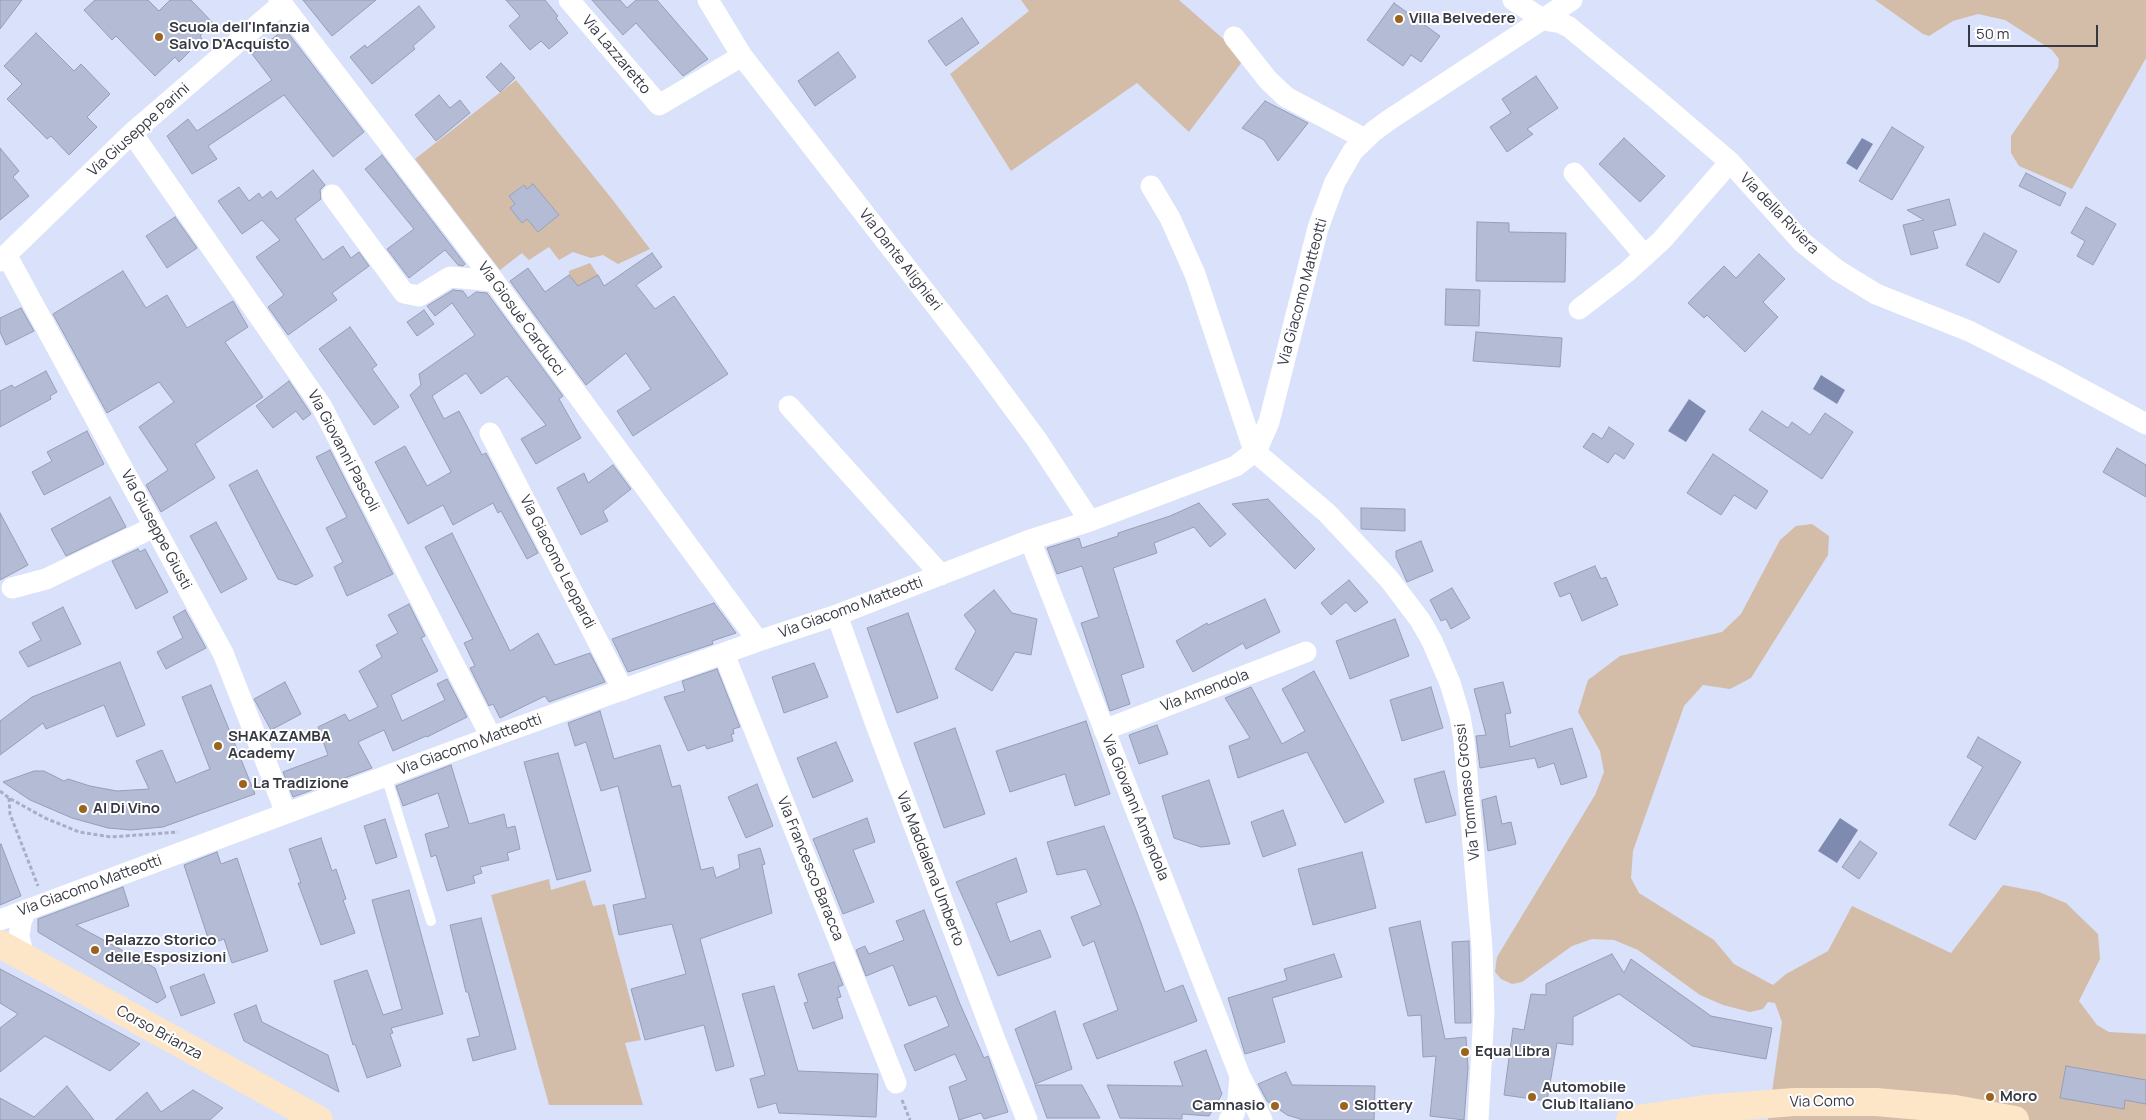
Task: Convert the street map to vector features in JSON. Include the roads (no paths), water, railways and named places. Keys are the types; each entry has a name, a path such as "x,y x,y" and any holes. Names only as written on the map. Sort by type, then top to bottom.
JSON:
{"main road":[{"name":"Corso Brianza","path":"0,944 12,958 291,1120"},
{"name":"Corso Brianza","path":"12,958 319,1120"},
{"name":"Via Como","path":"1630,1120 1705,1109 1794,1102 1876,1102 1955,1109 2015,1120"}],"street":[{"name":"Via Lazzaretto","path":"569,0 659,105 742,56"},
{"name":"Via Dante Alighieri","path":"708,0 742,56 975,356 1037,440 1090,521"},
{"name":"Via della Riviera","path":"1513,0 1544,20 1560,23 1574,31 1730,162 1802,242 1837,270 1876,294 1969,331 2146,424"},
{"name":"Via Giacomo Matteotti","path":"0,920 491,737 758,641 837,615 1030,540 1090,521 1228,470 1254,451 1264,435 1272,415 1305,274 1323,214 1342,168 1353,151 1389,120 1572,0"},
{"name":"Via Giuseppe Parini","path":"3,258 132,133 280,2"},
{"name":"Via Giosuè Carducci","path":"280,2 494,281 758,641"},
{"path":"1234,37 1268,80 1286,98 1365,139"},
{"name":"Via Giovanni Pascoli","path":"132,133 322,407 491,737"},
{"path":"1579,309 1645,256 1667,234 1730,162"},
{"path":"1574,173 1645,256"},
{"path":"1151,186 1178,236 1195,274 1254,451"},
{"path":"332,195 404,293 419,296 450,277 494,281"},
{"name":"Via Giuseppe Giusti","path":"3,258 154,527 222,653 286,813"},
{"name":"Via Giacomo Matteotti","path":"789,406 941,575"},
{"name":"Via Giacomo Leopardi","path":"490,434 624,690"},
{"name":"Via Tommaso Grossi","path":"1254,451 1327,513 1374,561 1420,620 1442,662 1454,695 1463,732 1482,948 1484,992 1478,1120"},
{"path":"12,588 46,579 154,527"},
{"name":"Via Giovanni Amendola","path":"1030,540 1240,1076 1262,1120"},
{"name":"Via Maddalena Umberto","path":"837,615 875,722 1027,1120"},
{"name":"Via Amendola","path":"1104,730 1306,652"},
{"name":"Via Francesco Baracca","path":"724,654 896,1083"},
{"path":"12,958 20,922 35,906"},
{"name":"Via Giovanni Amendola","path":"1229,1120 1234,1114 1238,1100 1240,1076"}],"lane":[{"path":"386,776 431,921"}],"water":[{"path":"1862,138 1873,144 1857,170 1846,163"},
{"path":"1821,375 1845,390 1837,404 1813,389"},
{"path":"1689,399 1706,411 1686,442 1668,431"},
{"path":"1840,818 1858,830 1837,863 1818,851"}],"place":[{"name":"Villa Belvedere","path":"1399,19"},
{"name":"Scuola dell'Infanzia Salvo D'Acquisto","path":"159,37"},
{"name":"SHAKAZAMBA Academy","path":"218,746"},
{"name":"La Tradizione","path":"243,784"},
{"name":"Al Di Vino","path":"83,809"},
{"name":"Palazzo Storico delle Esposizioni","path":"95,950"},
{"name":"Equa Libra","path":"1465,1052"},
{"name":"Automobile Club Italiano","path":"1532,1097"},
{"name":"Moro","path":"1990,1097"},
{"name":"Camnasio","path":"1275,1106"},
{"name":"Slottery","path":"1344,1106"}]}
